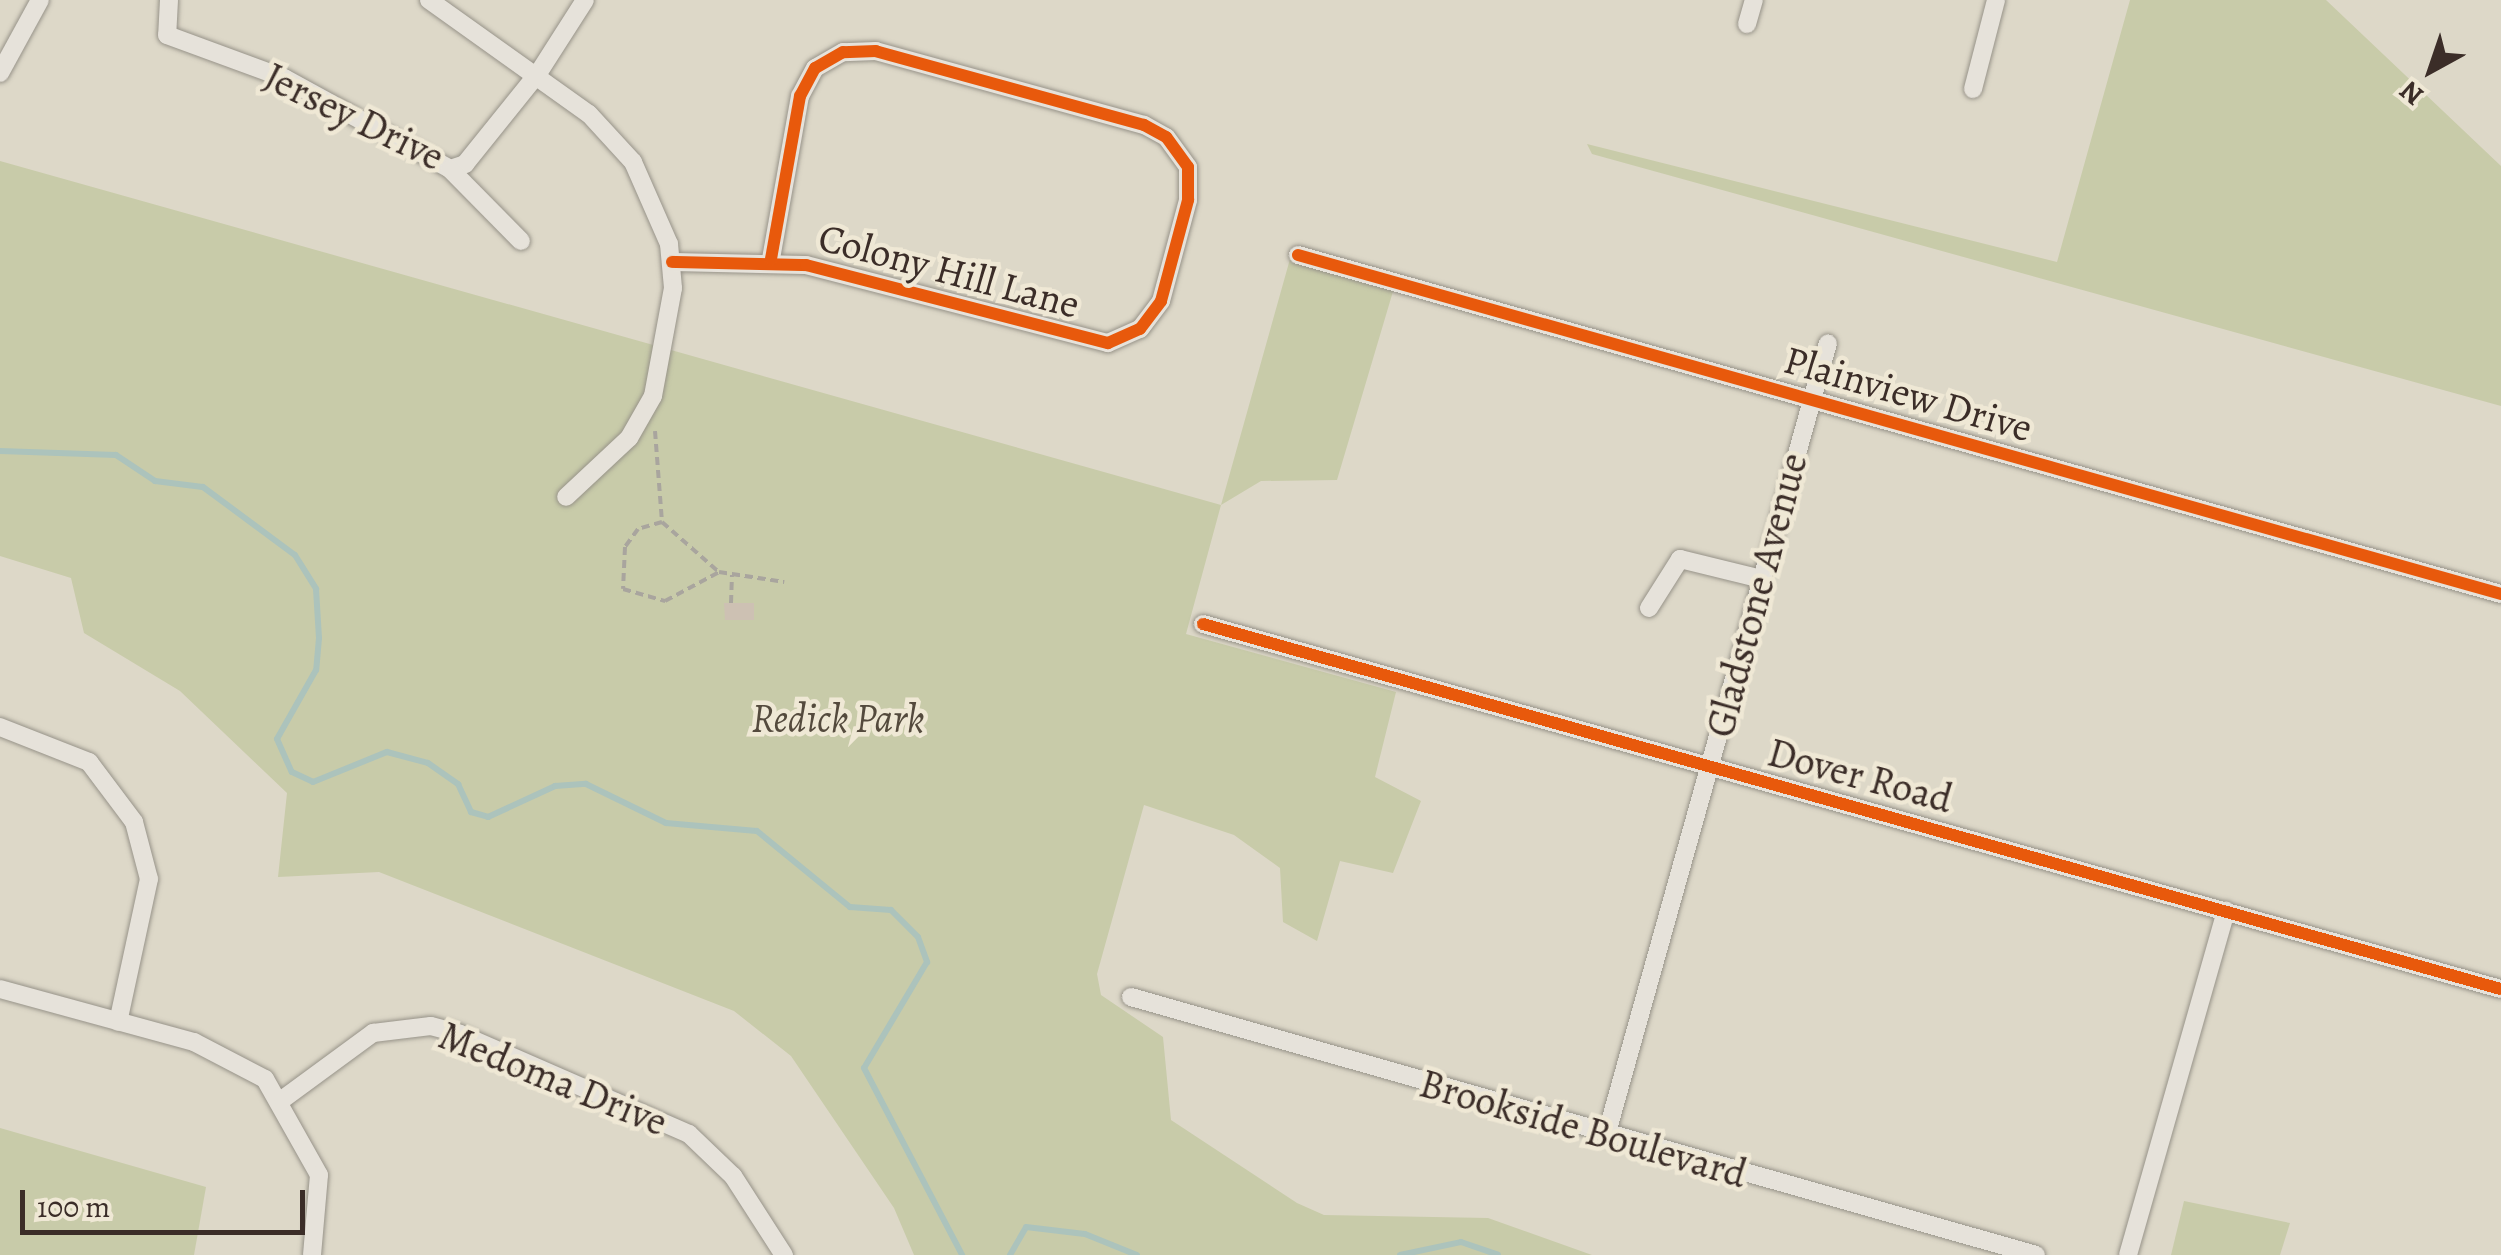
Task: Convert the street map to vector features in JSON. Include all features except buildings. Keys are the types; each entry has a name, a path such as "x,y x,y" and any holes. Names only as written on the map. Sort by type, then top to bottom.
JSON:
{"street":[{"path":"0,73 40,0"},
{"name":"Jersey Drive","path":"169,0 167,35 284,78 446,168 465,164 539,72 585,0"},
{"path":"429,0 539,72 633,162 672,262 665,342 653,396 629,438 566,497"},
{"path":"1748,24 1754,0"},
{"path":"1973,89 1996,0"},
{"name":"Colony Hill Lane","path":"672,262 771,259 1073,339 1126,339 1160,300 1188,200 1183,156 1144,125 876,51 843,52 816,68 800,96 771,259"},
{"path":"446,168 521,241"},
{"name":"Plainview Drive","path":"1298,255 2501,594"},
{"name":"Gladstone Avenue","path":"1606,1136 1828,343"},
{"path":"1649,608 1680,559 1762,579"},
{"name":"Dover Road","path":"1203,624 1710,770 2501,988"},
{"path":"0,727 89,762 134,822 148,879 118,1022"},
{"path":"2128,1255 2226,912"},
{"path":"0,989 243,1062 283,1099 319,1175 312,1255"},
{"name":"Brookside Boulevard","path":"1131,997 1606,1136 2036,1255"},
{"name":"Medoma Drive","path":"283,1099 373,1033 431,1026 460,1034 688,1134 733,1176 784,1255"}],"path":[{"path":"653,396 662,522 719,572 784,582"},
{"path":"662,522 638,529 625,546 624,589 665,601 719,572"},
{"path":"731,603 732,575"}],"green space":[{"path":"2130,0 2326,0 2501,166 2501,406 1592,154 1587,144 2057,262"},
{"name":"Redick Park","path":"0,161 1221,505 1186,634 1396,692 1375,777 1421,801 1393,873 1340,861 1317,941 1283,922 1280,868 1234,835 1144,805 1097,974 1101,995 1163,1037 1171,1120 1297,1203 1324,1215 1488,1218 1592,1255 914,1255 894,1208 791,1056 734,1011 379,872 278,877 287,793 180,691 84,633 71,578 0,556"},
{"path":"1290,259 1394,288 1337,480 1261,481 1221,505"},
{"path":"0,1128 206,1187 194,1255 0,1255"},
{"path":"2184,1201 2290,1223 2280,1255 2171,1255"}],"waterway":[{"path":"0,451 116,455 155,481 203,487 295,555 316,589 319,638 316,670 277,739 292,772 313,782 387,752 428,763 458,784 471,812 488,817 555,786 586,784 666,823 757,831 850,907 891,910 918,937 927,962 864,1068 962,1255"},
{"path":"1010,1255 1026,1227 1085,1234 1137,1255"},
{"path":"1400,1255 1461,1242 1498,1255"}],"cycle path":[{"path":"672,262 806,265 1108,343 1140,329 1161,301 1188,200 1188,167 1166,137 1144,125 876,51 843,52 815,68 800,96 771,259"},
{"path":"1298,255 2501,594"},
{"path":"1203,624 2501,989"}]}
